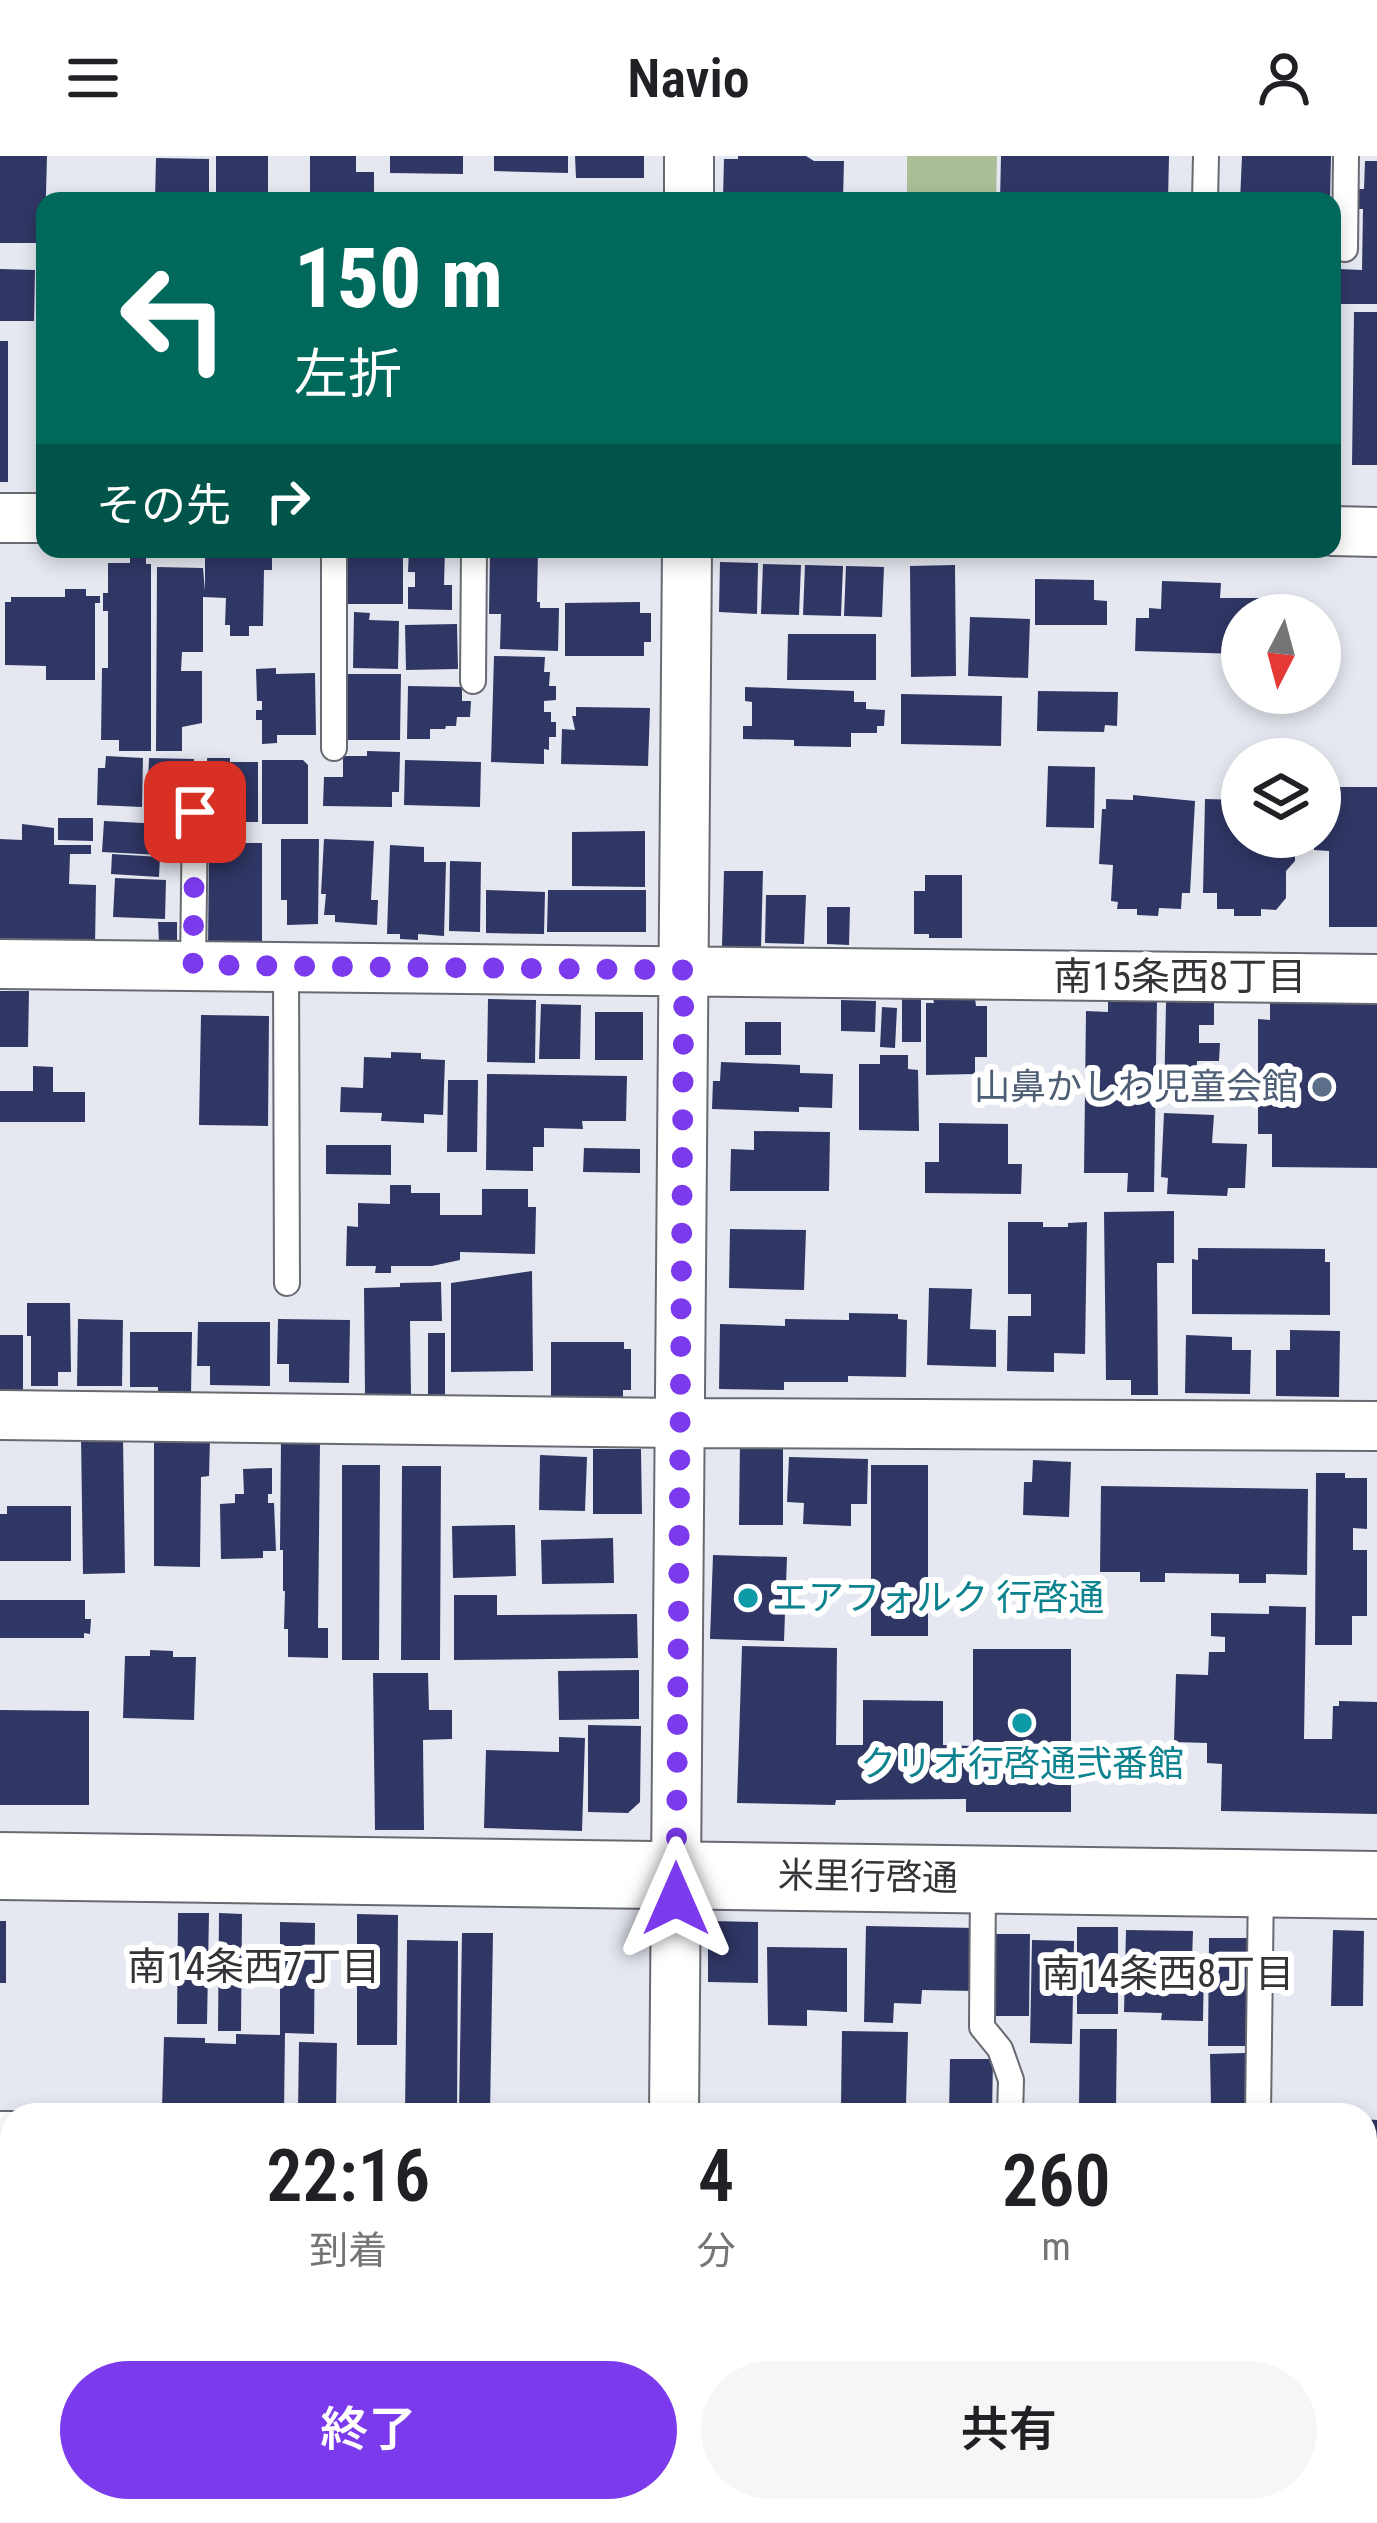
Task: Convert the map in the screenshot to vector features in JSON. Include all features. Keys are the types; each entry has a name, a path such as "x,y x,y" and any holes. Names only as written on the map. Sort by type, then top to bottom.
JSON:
{"street":[{"path":"689,156 689,192"},
{"path":"0,518 36,518"},
{"path":"1341,531 1377,532"},
{"path":"674,2103 687,558"},
{"path":"0,964 1377,979"},
{"path":"0,1415 1377,1426"},
{"name":"米里行啓通","path":"0,1866 1377,1885"}],"lane":[{"path":"1205,192 1206,156"},
{"path":"1345,249 1346,156"},
{"path":"334,558 334,748"},
{"path":"473,681 474,558"},
{"path":"193,965 195,812"},
{"path":"286,966 287,1283"},
{"path":"983,1880 982,2027 1000,2049 1011,2080 1010,2103"},
{"path":"1258,2103 1261,1884"}],"green space":[{"path":"907,156 997,156 996,192 907,192"}],"building":[{"path":"0,156 47,156 46,192 36,192 36,243 0,243"},
{"path":"216,156 268,156 268,192 216,192"},
{"path":"310,156 356,156 356,172 374,172 374,192 310,192"},
{"path":"390,156 463,156 463,174 390,173"},
{"path":"494,156 568,156 568,173 494,171"},
{"path":"575,156 644,156 644,178 576,178"},
{"path":"806,156 814,161 844,161 843,192 723,192 724,159"},
{"path":"1001,156 1169,156 1168,192 1000,192"},
{"path":"1242,156 1331,156 1330,192 1240,192"},
{"path":"156,158 209,159 209,192 155,192"},
{"path":"1365,161 1377,161 1377,304 1341,304 1341,269 1362,270 1363,209 1358,209 1359,189 1364,189"},
{"path":"0,269 35,270 34,321 0,321"},
{"path":"1354,312 1377,312 1377,465 1352,465"},
{"path":"0,341 8,341 8,482 0,482"},
{"path":"130,558 146,558 146,564 151,564 151,751 119,751 119,740 101,740 102,668 108,668 108,611 103,611 103,593 108,593 108,563 130,563"},
{"path":"205,558 272,558 272,570 264,570 263,626 249,626 249,636 230,636 230,625 225,625 226,598 203,597 203,652 182,652 181,671 202,671 202,723 182,727 182,751 156,751 157,567 203,568 205,591"},
{"path":"344,558 403,558 403,604 344,604"},
{"path":"409,558 445,558 444,585 452,585 452,610 408,609 408,587 415,587 415,572 408,572"},
{"path":"490,558 538,558 537,602 540,608 559,608 558,651 500,649 501,614 489,614"},
{"path":"720,562 758,563 757,614 719,612"},
{"path":"763,564 801,565 799,615 761,614"},
{"path":"805,565 843,566 841,616 803,615"},
{"path":"955,565 956,676 911,677 910,566"},
{"path":"846,566 884,567 882,617 844,616"},
{"path":"1035,579 1094,580 1094,600 1107,601 1107,625 1035,625"},
{"path":"1162,581 1221,583 1221,653 1135,651 1136,618 1149,618 1149,608 1161,609"},
{"path":"65,589 86,589 86,596 100,596 100,603 95,603 95,680 46,680 46,666 5,665 5,602 11,602 11,597 65,597"},
{"path":"640,602 640,613 651,613 651,642 644,642 644,656 565,656 565,603"},
{"path":"354,612 370,613 369,620 399,621 398,669 353,668"},
{"path":"970,617 1030,619 1028,678 968,676"},
{"path":"457,624 458,669 406,670 405,625"},
{"path":"788,634 876,634 876,680 787,680"},
{"path":"494,656 545,657 544,672 550,672 549,686 556,686 556,700 544,701 544,712 551,712 551,722 556,722 556,737 549,737 544,764 491,762"},
{"path":"276,668 276,674 315,673 316,735 277,735 277,743 262,744 262,720 256,720 262,701 257,701 256,669"},
{"path":"345,674 401,674 400,740 344,740"},
{"path":"408,686 462,687 462,701 471,701 470,717 457,717 456,726 430,729 430,739 407,739"},
{"path":"745,687 854,691 854,702 866,702 866,709 885,710 884,726 877,726 877,733 851,733 851,747 743,739 743,726 752,726 752,702 745,701"},
{"path":"1038,691 1118,692 1117,726 1105,725 1104,732 1037,731"},
{"path":"901,694 1002,696 1001,746 901,744"},
{"path":"576,707 650,708 648,766 561,764 562,729 575,730 572,716 576,716"},
{"path":"367,751 400,752 399,792 392,792 392,807 323,806 324,777 343,777 343,756 367,756"},
{"path":"106,756 143,758 142,807 97,805 98,768 105,768"},
{"path":"149,758 194,759 194,805 164,805 164,786 148,786"},
{"path":"207,758 258,762 258,822 210,822"},
{"path":"262,760 303,760 308,765 308,824 262,824"},
{"path":"405,760 481,762 480,807 404,805"},
{"path":"1048,766 1095,767 1094,828 1046,827"},
{"path":"1341,787 1377,787 1377,927 1329,927 1329,858 1341,858"},
{"path":"1133,795 1195,801 1190,893 1182,893 1181,909 1159,908 1158,916 1137,915 1137,909 1117,909 1118,902 1111,901 1113,865 1099,864 1102,809 1106,809 1106,799 1133,800"},
{"path":"1205,799 1221,799 1221,858 1295,858 1286,871 1286,898 1276,910 1261,909 1261,916 1234,916 1234,909 1217,909 1217,893 1203,893"},
{"path":"58,818 93,818 93,841 58,840"},
{"path":"104,821 163,824 161,855 102,852"},
{"path":"22,824 54,828 54,845 91,845 91,854 70,854 69,884 96,885 95,946 0,943 0,839 22,840"},
{"path":"645,831 645,887 572,886 572,832"},
{"path":"281,839 319,839 318,924 287,925 287,900 281,900"},
{"path":"324,839 374,841 371,900 378,900 377,925 335,922 335,915 324,915"},
{"path":"209,843 262,843 262,947 208,947"},
{"path":"390,845 424,847 424,862 446,862 444,936 418,934 418,940 387,934"},
{"path":"112,854 160,857 159,877 111,874"},
{"path":"450,861 481,862 480,932 449,931"},
{"path":"724,871 763,871 761,948 722,947"},
{"path":"925,875 962,875 962,938 914,934 914,891 925,891"},
{"path":"115,878 166,880 165,919 113,917"},
{"path":"486,890 545,892 544,934 486,933"},
{"path":"548,890 646,890 646,932 547,932"},
{"path":"766,895 806,895 804,944 765,943"},
{"path":"827,907 850,907 849,945 827,944"},
{"path":"158,922 177,922 177,943 159,943"},
{"path":"0,991 29,991 28,1047 0,1047"},
{"path":"902,998 921,998 921,1042 902,1042"},
{"path":"933,998 975,998 976,1006 987,1006 987,1057 975,1057 975,1074 926,1075 926,1003 934,1003"},
{"path":"488,999 536,1000 535,1063 487,1062"},
{"path":"841,1000 876,1001 875,1032 841,1031"},
{"path":"1108,1000 1157,1001 1154,1192 1127,1192 1128,1173 1084,1173 1086,1011 1108,1012"},
{"path":"1166,1002 1214,1002 1214,1025 1199,1025 1199,1043 1220,1043 1219,1061 1197,1061 1196,1079 1215,1080 1214,1102 1164,1102"},
{"path":"1270,1002 1377,1002 1377,1168 1272,1167 1272,1134 1258,1134 1258,1019 1270,1020"},
{"path":"541,1004 581,1005 580,1059 539,1059"},
{"path":"882,1007 897,1008 895,1048 880,1047"},
{"path":"595,1012 643,1012 643,1060 595,1060"},
{"path":"201,1015 269,1016 268,1126 199,1125"},
{"path":"745,1022 781,1022 781,1055 745,1055"},
{"path":"391,1052 445,1060 443,1115 424,1114 424,1123 381,1121 382,1113 340,1112 341,1087 363,1088 364,1057 391,1058"},
{"path":"880,1055 908,1055 908,1069 918,1070 919,1131 859,1130 859,1064 880,1064"},
{"path":"721,1062 800,1065 800,1073 833,1074 832,1108 799,1107 799,1112 712,1109 713,1081 720,1081"},
{"path":"33,1066 53,1067 53,1092 85,1092 85,1122 0,1122 0,1091 33,1091"},
{"path":"487,1074 627,1076 626,1121 582,1121 583,1129 544,1128 544,1147 533,1147 533,1171 486,1170"},
{"path":"448,1080 478,1080 477,1152 447,1152"},
{"path":"1164,1113 1214,1115 1212,1143 1247,1144 1245,1188 1228,1188 1227,1196 1167,1194 1168,1178 1161,1177"},
{"path":"939,1123 1008,1124 1008,1164 1022,1164 1021,1194 925,1193 925,1162 939,1162"},
{"path":"754,1131 830,1132 829,1191 730,1191 731,1149 754,1150"},
{"path":"326,1145 391,1145 391,1175 326,1174"},
{"path":"584,1148 640,1149 640,1173 583,1172"},
{"path":"390,1185 411,1185 411,1193 440,1193 440,1215 482,1215 482,1189 528,1189 528,1207 536,1207 535,1254 460,1252 460,1260 391,1266 391,1273 375,1273 376,1266 346,1266 347,1226 358,1227 358,1203 390,1204"},
{"path":"1174,1211 1174,1263 1157,1263 1158,1395 1131,1395 1131,1380 1106,1380 1104,1212"},
{"path":"1008,1222 1068,1227 1068,1223 1087,1222 1085,1354 1054,1353 1054,1372 1007,1371 1008,1316 1031,1316 1031,1294 1008,1294"},
{"path":"730,1229 806,1230 804,1290 729,1288"},
{"path":"1198,1248 1325,1249 1325,1262 1330,1262 1330,1315 1192,1314 1192,1259 1198,1260"},
{"path":"532,1271 533,1371 451,1372 451,1283"},
{"path":"441,1282 442,1321 410,1321 411,1394 365,1394 364,1288"},
{"path":"929,1288 972,1289 970,1329 996,1330 996,1367 927,1365"},
{"path":"27,1303 70,1303 71,1372 58,1372 58,1386 31,1386"},
{"path":"849,1313 898,1314 898,1319 907,1320 906,1377 784,1382 784,1390 719,1389 720,1324 785,1326 785,1319 849,1320"},
{"path":"78,1319 123,1320 122,1386 77,1386"},
{"path":"278,1319 350,1320 349,1383 289,1382 289,1364 277,1364"},
{"path":"198,1322 270,1322 270,1386 210,1385 210,1366 197,1366"},
{"path":"1290,1330 1340,1331 1339,1397 1276,1396 1276,1350 1290,1350"},
{"path":"130,1332 192,1332 191,1395 158,1395 158,1387 130,1387"},
{"path":"428,1333 445,1333 445,1398 428,1398"},
{"path":"0,1335 23,1335 23,1391 0,1391"},
{"path":"1186,1335 1232,1337 1232,1350 1251,1350 1250,1394 1185,1393"},
{"path":"551,1342 624,1342 624,1349 631,1349 631,1390 623,1390 623,1402 551,1401"},
{"path":"81,1437 123,1437 125,1573 83,1574"},
{"path":"154,1438 210,1439 209,1476 201,1477 200,1567 154,1566"},
{"path":"740,1440 783,1440 783,1525 739,1525"},
{"path":"281,1441 320,1442 318,1628 328,1628 328,1658 288,1657 280,1550"},
{"path":"593,1449 641,1449 642,1514 593,1514"},
{"path":"540,1455 587,1457 585,1511 539,1510"},
{"path":"789,1457 868,1459 867,1504 851,1504 851,1526 803,1524 804,1503 787,1502"},
{"path":"1033,1460 1071,1462 1069,1517 1023,1515 1024,1482 1032,1482"},
{"path":"342,1465 380,1465 379,1660 342,1660"},
{"path":"871,1465 928,1465 928,1636 871,1636"},
{"path":"402,1466 441,1466 440,1660 401,1660"},
{"path":"272,1468 268,1503 274,1503 276,1551 263,1551 263,1558 221,1559 220,1504 235,1503 235,1494 244,1494 243,1469"},
{"path":"1316,1473 1367,1478 1367,1529 1353,1528 1353,1550 1367,1550 1367,1616 1352,1616 1352,1645 1315,1645"},
{"path":"1101,1486 1308,1489 1307,1575 1266,1574 1266,1583 1239,1583 1239,1574 1165,1573 1165,1582 1140,1582 1140,1572 1100,1572"},
{"path":"7,1506 71,1506 71,1561 0,1561 0,1514 7,1514"},
{"path":"515,1525 516,1576 453,1578 452,1526"},
{"path":"613,1538 614,1583 542,1584 541,1540"},
{"name":"エアフォルク 行啓通","path":"713,1555 787,1557 784,1641 710,1639"},
{"path":"454,1595 497,1595 497,1615 637,1614 638,1658 454,1660"},
{"path":"0,1600 85,1600 90,1634 84,1633 84,1638 0,1638"},
{"path":"1269,1606 1306,1607 1304,1739 1332,1739 1333,1706 1339,1706 1339,1701 1377,1702 1377,1814 1221,1811 1222,1764 1207,1763 1207,1743 1174,1742 1176,1674 1208,1675 1209,1652 1225,1652 1225,1637 1211,1636 1211,1613 1269,1614"},
{"path":"742,1646 837,1648 836,1745 863,1745 863,1700 943,1701 943,1745 973,1746 973,1649 1071,1649 1071,1812 966,1812 966,1799 836,1800 835,1805 737,1803"},
{"path":"150,1650 196,1657 194,1720 123,1718 125,1656 150,1656"},
{"path":"639,1670 639,1719 559,1720 558,1671"},
{"path":"373,1673 428,1673 429,1710 452,1710 452,1739 423,1740 424,1830 375,1830"},
{"path":"0,1710 89,1711 89,1805 0,1805"},
{"path":"588,1725 641,1726 640,1802 628,1813 588,1812"},
{"path":"559,1737 585,1738 582,1831 484,1828 486,1750 559,1752"},
{"path":"178,1913 209,1913 207,2024 177,2024"},
{"path":"219,1913 242,1914 241,2031 218,2031"},
{"path":"357,1914 398,1915 397,2045 357,2045"},
{"path":"0,1921 6,1921 6,1983 0,1983"},
{"path":"708,1921 758,1922 758,1983 708,1982"},
{"path":"280,1922 315,1923 314,2034 285,2033 284,2103 162,2103 164,2037 236,2044 236,2034 280,2035"},
{"path":"866,1926 977,1928 975,1991 922,1990 921,2004 894,2003 893,2023 864,2022"},
{"path":"1077,1927 1118,1927 1118,2014 1077,2014"},
{"path":"1126,1930 1193,1931 1192,1960 1204,1961 1203,2021 1161,2020 1162,2013 1124,2012"},
{"path":"1333,1930 1364,1931 1363,2006 1331,2006"},
{"path":"462,1933 493,1933 490,2103 459,2103"},
{"path":"994,1934 1030,1934 1029,2016 993,2016"},
{"path":"1209,1938 1250,1938 1249,2046 1208,2046"},
{"path":"407,1940 458,1941 457,2103 405,2103"},
{"path":"1032,1940 1074,1941 1072,2044 1030,2043"},
{"path":"767,1947 847,1948 847,2012 807,2010 807,2026 768,2025"},
{"path":"1080,2029 1117,2029 1116,2103 1079,2103"},
{"path":"842,2031 908,2032 906,2103 841,2103"},
{"path":"299,2042 337,2043 336,2103 298,2103"},
{"path":"1245,2053 1245,2103 1211,2103 1210,2054"},
{"path":"950,2059 993,2059 992,2103 949,2103"}],"place":[{"name":"山鼻かしわ児童会館","path":"1322,1087"},
{"name":"エアフォルク 行啓通","path":"748,1598"},
{"name":"クリオ行啓通弐番館","path":"1022,1723"}],"district":[{"name":"南15条西8丁目","path":"1180,977"},
{"name":"南14条西7丁目","path":"254,1967"},
{"name":"南14条西8丁目","path":"1168,1974"}],"route":[{"path":"195,812 193,965 684,970 676,1899"}]}
